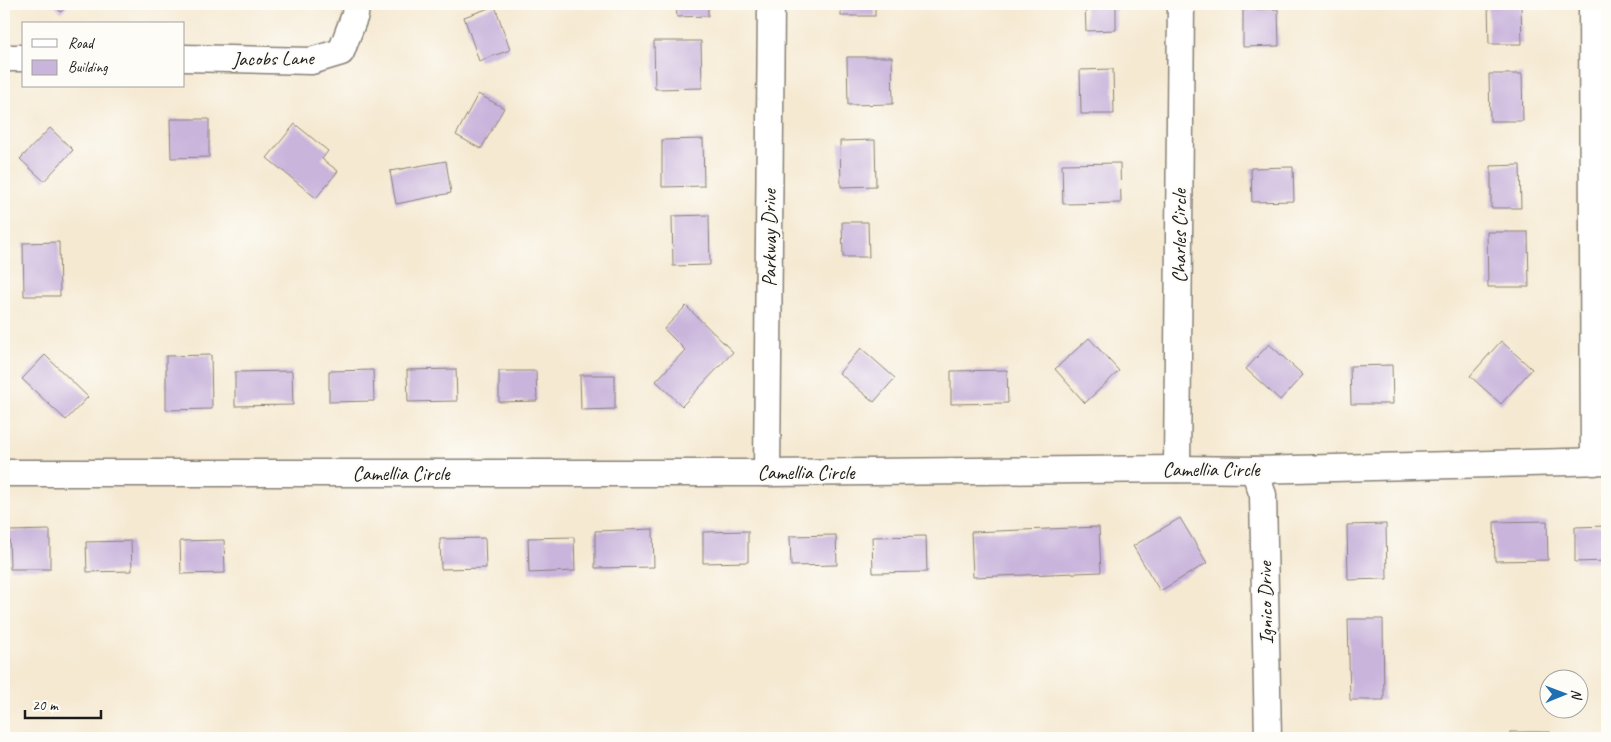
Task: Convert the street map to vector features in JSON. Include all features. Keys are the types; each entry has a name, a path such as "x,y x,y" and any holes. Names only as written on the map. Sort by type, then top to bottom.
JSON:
{"street":[{"name":"Jacobs Lane","path":"185,58 311,61 341,52 356,4"},
{"name":"Parkway Drive","path":"767,473 771,4"},
{"name":"Charles Circle","path":"1178,469 1181,4"},
{"path":"1592,4 1601,461"},
{"path":"4,58 22,58"},
{"name":"Camellia Circle","path":"4,473 767,473 1254,470 1601,461"},
{"name":"Ignico Drive","path":"1254,470 1263,495 1268,738"}],"building":[{"path":"53,4 69,4 61,12"},
{"path":"676,4 708,4 708,16 677,17"},
{"path":"841,4 875,4 875,16 841,16"},
{"path":"1085,4 1116,4 1116,30 1086,31"},
{"path":"1488,4 1521,4 1522,44 1489,44"},
{"path":"495,6 510,50 479,61 464,17"},
{"path":"1278,9 1279,46 1243,47 1243,10"},
{"path":"654,41 701,41 702,88 655,89"},
{"path":"847,57 892,57 893,104 848,105"},
{"path":"1113,69 1114,114 1081,114 1080,70"},
{"path":"1489,74 1522,74 1523,121 1490,121"},
{"path":"478,94 504,108 481,149 456,135"},
{"path":"170,119 209,119 209,157 171,158"},
{"path":"295,124 328,151 322,159 338,171 316,198 267,158"},
{"path":"50,128 73,150 44,181 20,159"},
{"path":"703,139 704,186 662,187 662,140"},
{"path":"875,140 876,186 841,187 840,141"},
{"path":"446,161 451,193 396,204 390,171"},
{"path":"1120,163 1121,203 1063,204 1062,164"},
{"path":"1520,165 1521,208 1491,208 1491,166"},
{"path":"1293,167 1294,201 1252,202 1251,168"},
{"path":"709,215 710,265 673,266 672,216"},
{"path":"842,222 868,222 869,257 843,257"},
{"path":"1487,232 1528,232 1529,287 1488,287"},
{"path":"59,242 60,296 24,296 23,243"},
{"path":"686,306 733,352 682,406 656,381 685,350 664,329"},
{"path":"1089,338 1119,371 1085,403 1055,369"},
{"path":"1501,341 1532,369 1501,404 1470,376"},
{"path":"1269,344 1303,375 1280,400 1246,369"},
{"path":"861,348 895,378 874,402 839,373"},
{"path":"45,355 88,397 66,420 22,379"},
{"path":"211,355 212,409 166,410 166,356"},
{"path":"1392,365 1393,404 1351,404 1350,366"},
{"path":"456,369 457,401 408,402 407,370"},
{"path":"373,370 374,401 329,402 329,371"},
{"path":"1007,370 1008,403 951,404 951,371"},
{"path":"292,371 293,405 235,406 235,372"},
{"path":"499,371 536,371 537,401 499,402"},
{"path":"580,375 615,375 615,409 581,410"},
{"path":"1180,518 1207,563 1160,591 1133,546"},
{"path":"1547,521 1548,560 1495,561 1494,522"},
{"path":"1386,524 1387,579 1348,580 1347,525"},
{"path":"1607,526 1607,561 1575,562 1575,527"},
{"path":"1099,527 1101,572 973,577 971,532"},
{"path":"653,529 654,567 595,568 595,531"},
{"path":"50,530 50,569 10,569 9,531"},
{"path":"748,531 748,562 703,563 703,532"},
{"path":"836,535 837,565 791,566 790,536"},
{"path":"926,536 927,572 873,573 872,537"},
{"path":"574,537 575,571 529,573 528,538"},
{"path":"485,538 486,568 441,569 440,539"},
{"path":"224,540 225,573 181,574 180,541"},
{"path":"131,541 132,571 87,572 86,542"},
{"path":"1348,619 1383,619 1384,700 1350,700"},
{"path":"1510,732 1550,732 1550,738 1510,738"},
{"path":"641,736 641,738 607,738 607,737"}]}
